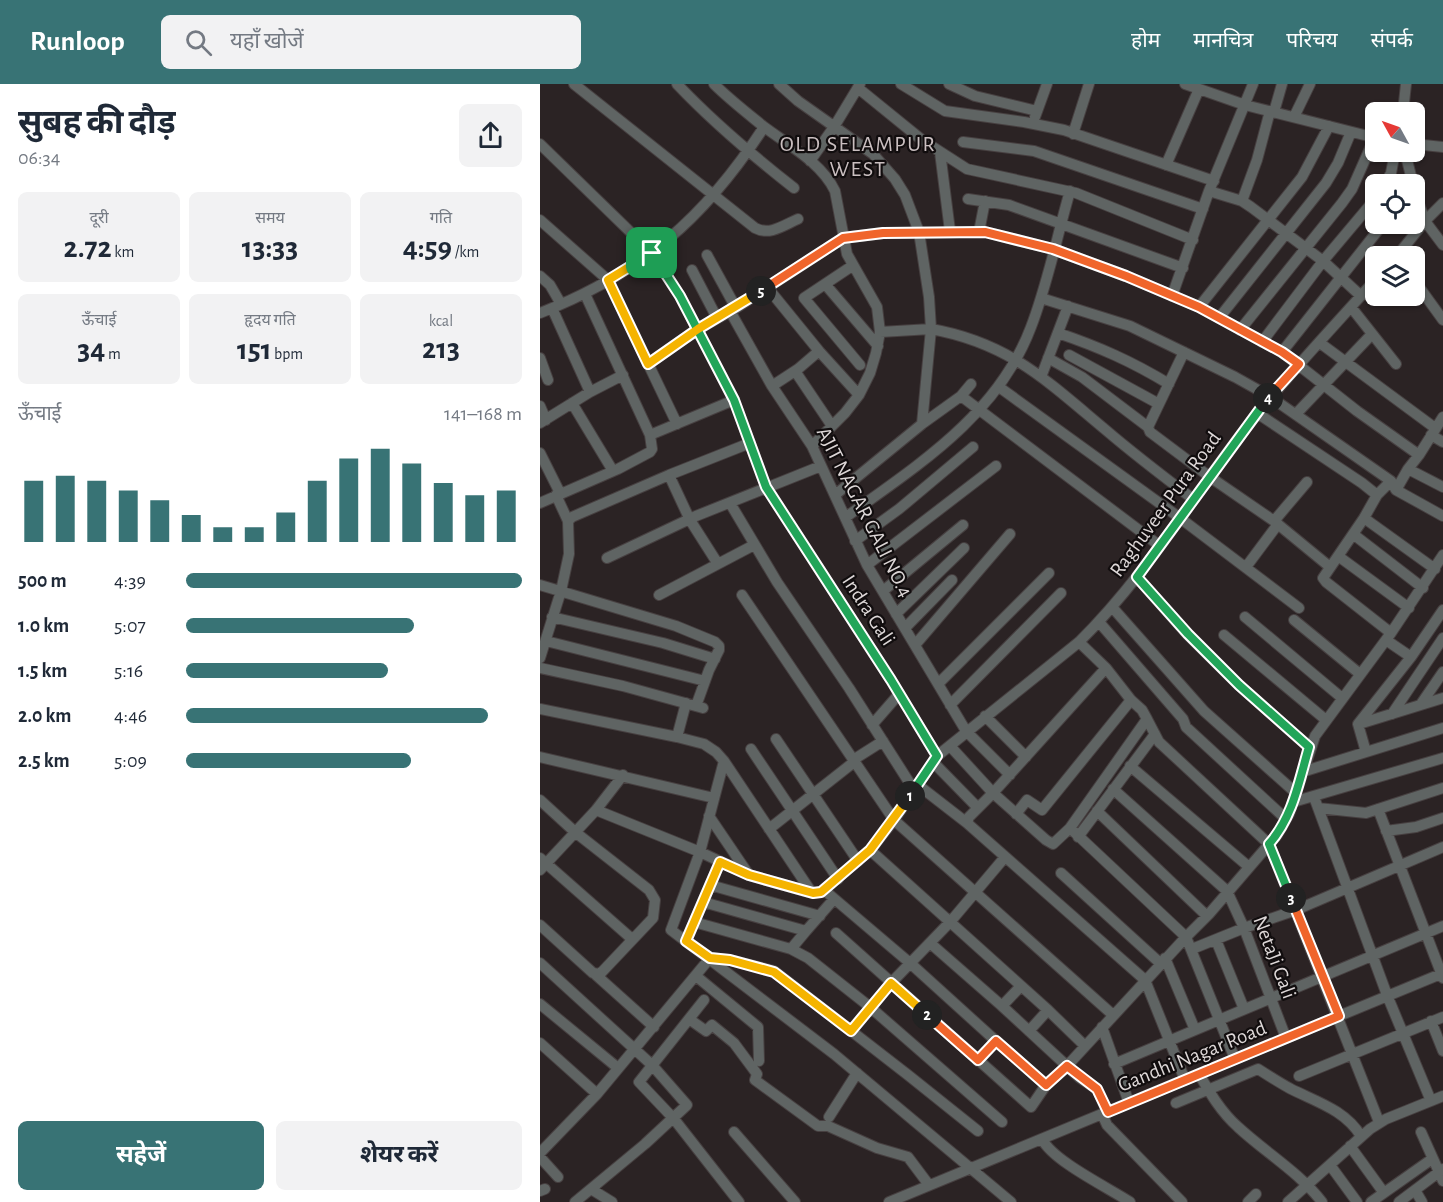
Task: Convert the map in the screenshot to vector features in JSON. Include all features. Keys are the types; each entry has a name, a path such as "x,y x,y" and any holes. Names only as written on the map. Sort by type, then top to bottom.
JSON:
{"street":[{"path":"574,84 760,231 772,231 798,219"},
{"path":"677,84 702,111 748,152 794,188"},
{"path":"714,84 824,174 835,191 843,238 852,266 877,308 880,332 870,373 858,395 812,446"},
{"path":"779,84 873,154 895,179 905,195 919,232 929,297 931,329 922,424"},
{"path":"901,84 945,111 1032,123 1073,134 1214,181"},
{"path":"949,84 975,96 1037,111"},
{"path":"1032,123 1047,84"},
{"path":"1073,134 1089,84"},
{"path":"1185,84 1245,105 1365,135"},
{"path":"1172,296 1209,192 1254,84"},
{"path":"1242,201 1282,84"},
{"path":"1294,117 1310,84"},
{"path":"1404,102 1406,84"},
{"path":"810,161 859,86 958,164 976,172 1070,191 1098,200 1193,240"},
{"path":"1166,165 1199,89"},
{"path":"1199,307 1302,177 1329,126"},
{"path":"540,313 585,294 652,253 715,195 764,127"},
{"path":"1219,318 1326,183 1338,164 1351,132"},
{"path":"963,142 1034,151 1203,209"},
{"name":"Indra Gali","path":"540,144 652,253 680,296 734,400 766,487 899,694 935,759 978,808"},
{"path":"1425,145 1443,147"},
{"path":"940,152 950,231"},
{"path":"1240,330 1352,189 1365,160"},
{"path":"846,517 931,455 981,410 999,387 1030,329 1041,298 1070,191"},
{"path":"1209,192 1242,201 1323,261 1361,296"},
{"path":"969,199 1009,205 1183,268"},
{"path":"979,231 985,201"},
{"path":"1441,209 1425,221 1443,245"},
{"path":"1262,342 1323,261 1365,211"},
{"path":"540,220 608,280 678,424"},
{"path":"648,364 698,329 733,310 843,238 883,233 979,231 1053,249 1126,276 1199,307 1282,352 1357,411 1419,455"},
{"path":"1282,352 1375,234"},
{"path":"1406,246 1415,234"},
{"name":"AJIT NAGAR GALI NO.4","path":"707,255 772,386 812,446 867,565 966,731 1010,775"},
{"path":"852,266 804,298 860,365"},
{"path":"692,270 717,318"},
{"path":"540,276 550,285 590,392"},
{"path":"825,284 878,346"},
{"path":"767,287 858,395"},
{"name":"Raghuveer Pura Road","path":"966,731 1079,642 1099,622 1137,577 1269,396 1365,291"},
{"path":"540,503 652,451 650,435 585,294"},
{"path":"1425,296 1443,321"},
{"path":"1041,298 1119,321 1269,396 1394,485 1443,516"},
{"path":"1041,376 1068,306"},
{"path":"1351,307 1396,364"},
{"path":"880,332 931,329 974,340 1016,359 1041,376 1138,457 1193,499"},
{"path":"1058,333 1098,346 1169,384"},
{"path":"1296,414 1347,363 1372,334"},
{"path":"1320,343 1443,442"},
{"path":"772,386 819,351"},
{"path":"1148,427 1184,352"},
{"path":"1069,355 1159,404"},
{"path":"540,358 548,380"},
{"path":"1048,358 1082,377 1148,427 1150,432 1276,523 1330,567"},
{"path":"795,371 832,426"},
{"path":"540,406 543,421 623,375"},
{"path":"836,495 922,424 961,396 971,384"},
{"path":"999,387 1180,518 1299,608"},
{"path":"961,396 1160,546"},
{"path":"650,435 734,400"},
{"path":"573,403 613,471"},
{"path":"1257,413 1377,495"},
{"path":"1411,657 1323,578 1377,495 1394,485 1408,469 1443,417"},
{"path":"568,521 572,517 669,475 750,443"},
{"path":"855,541 899,509 973,447"},
{"path":"540,453 568,521 569,554 561,591 540,658"},
{"path":"607,558 730,502 821,466"},
{"path":"867,565 996,466"},
{"path":"1408,469 1443,487"},
{"path":"669,475 690,520 718,564"},
{"path":"1246,567 1307,482"},
{"path":"730,502 754,545 916,788 967,823 1145,980 1185,1080"},
{"path":"1364,518 1435,569"},
{"path":"883,591 963,525"},
{"path":"915,645 1010,534"},
{"path":"1353,534 1423,588"},
{"path":"659,595 754,545"},
{"path":"896,614 964,548"},
{"path":"836,933 1031,1107 1046,1085 1067,1066 1207,916 1269,844 1286,819 1309,747 1342,698 1389,637 1443,555"},
{"path":"1338,556 1409,608"},
{"path":"938,684 1049,573"},
{"path":"1137,577 1188,634 1239,685 1309,747"},
{"path":"905,628 952,580"},
{"path":"540,585 676,626 707,638 719,646 695,706 677,737"},
{"path":"950,705 1061,593"},
{"path":"742,595 894,820 1113,1015"},
{"path":"1112,607 1204,711 1294,797 1314,797 1443,758"},
{"path":"1358,724 1443,612"},
{"path":"552,617 663,643 715,659"},
{"path":"1245,617 1342,698"},
{"path":"1294,620 1360,674"},
{"path":"1099,622 1184,719 1186,727 1286,819"},
{"path":"1224,635 1326,720"},
{"path":"1392,714 1443,638"},
{"path":"546,641 705,681"},
{"path":"1079,642 1106,668 1131,700 1142,710 1159,742 1269,844 1339,1016 1379,1122"},
{"path":"540,668 695,706"},
{"path":"967,823 969,816 1010,775 1106,668"},
{"path":"1421,705 1443,672"},
{"path":"872,725 899,694"},
{"path":"1358,724 1443,698"},
{"path":"1016,813 1027,800 1042,810 1131,700"},
{"path":"540,709 704,744 724,761 769,829 819,892"},
{"path":"985,716 1026,756"},
{"path":"950,746 993,793 1053,844 1070,828 1147,719"},
{"path":"1358,724 1366,752"},
{"path":"1302,772 1443,728"},
{"path":"819,892 838,879 870,850 894,820 935,759 966,731"},
{"path":"1078,837 1155,734"},
{"path":"776,739 811,795 858,861"},
{"path":"769,829 854,761 883,741"},
{"path":"752,749 838,879"},
{"path":"540,757 714,798"},
{"path":"671,930 700,852 724,761"},
{"path":"1130,766 1249,867"},
{"path":"623,775 596,810 542,864 632,939"},
{"path":"1318,808 1366,813 1443,788"},
{"path":"1113,789 1227,891"},
{"path":"1294,1200 1308,1184 1379,1122 1439,1101 1403,1033 1387,995 1314,797"},
{"path":"540,800 575,832 649,890 655,900 653,918 603,973 596,975"},
{"path":"1378,809 1442,974"},
{"path":"596,810 700,852 749,875 819,892 834,899 910,963 1046,1085"},
{"path":"1096,812 1207,916"},
{"path":"709,816 749,875"},
{"path":"1386,831 1416,827 1443,818"},
{"path":"1070,828 1186,937 1235,1059"},
{"path":"1192,949 1296,910 1443,847"},
{"path":"870,850 951,921 1084,1046"},
{"path":"851,1031 891,983 976,893 1005,857"},
{"path":"686,941 720,862"},
{"path":"1061,873 1163,961 1195,1030"},
{"path":"710,885 820,916"},
{"name":"NetaJi Gali","path":"1227,891 1244,928 1286,1038"},
{"path":"791,949 834,899"},
{"path":"703,903 807,931"},
{"path":"653,918 710,958 857,1073 1011,1202"},
{"path":"694,922 791,949 808,958 870,1007 1002,1122"},
{"path":"540,925 654,1027"},
{"path":"1114,1064 1443,926"},
{"path":"1216,940 1244,1009"},
{"path":"930,943 1067,1066 1097,1089 1107,1125 1182,1202"},
{"path":"558,1177 540,1155 597,1094 710,958"},
{"path":"710,958 730,960 774,972 978,1131"},
{"path":"540,963 652,1065 687,1105 674,1119 575,1202"},
{"name":"Gandhi Nagar Road","path":"892,1201 1442,974"},
{"path":"696,976 758,1028 759,1061"},
{"path":"1002,1006 1021,986"},
{"path":"704,1000 639,1082 674,1119 739,1202"},
{"path":"540,1004 618,1068"},
{"path":"1029,1031 1048,1010"},
{"path":"1299,1076 1443,1017"},
{"path":"689,1019 706,1031 712,1025 734,1043 757,1074 755,1080 818,1126 828,1126 877,1148 908,1157 929,1185"},
{"path":"1431,1022 1443,1051"},
{"path":"1102,1027 1129,1103"},
{"path":"978,1060 996,1041"},
{"path":"540,1043 597,1094"},
{"path":"1176,1103 1258,1069 1335,1110 1354,1124 1361,1136"},
{"path":"829,1117 857,1073"},
{"path":"1199,1074 1221,1110 1237,1127 1308,1184 1322,1202"},
{"path":"734,1132 795,1202"},
{"path":"1399,1202 1441,1174 1421,1132"},
{"path":"1042,1139 1046,1146 1061,1159 1130,1202"},
{"path":"1350,1146 1384,1193"},
{"path":"1371,1202 1432,1158"},
{"path":"1330,1165 1357,1202"},
{"path":"591,1189 612,1202"},
{"path":"1415,1190 1422,1202"}],"district":[{"name":"OLD SELAMPUR WEST","path":"858,156"}],"route":[{"path":"652,253 608,280 648,364 698,329 736,308 843,238 883,233 975,231 998,234 1053,249 1126,276 1199,307 1282,352 1299,364 1269,396 1137,577 1188,634 1239,685 1309,747 1289,814 1269,844 1339,1016 1108,1112 1097,1089 1067,1066 1046,1085 996,1041 978,1060 891,983 851,1031 779,974 730,960 710,958 686,941 720,862 749,875 813,893 821,892 870,850 882,836 937,756 891,680 766,487 734,400 698,329 680,296 652,253"}]}
